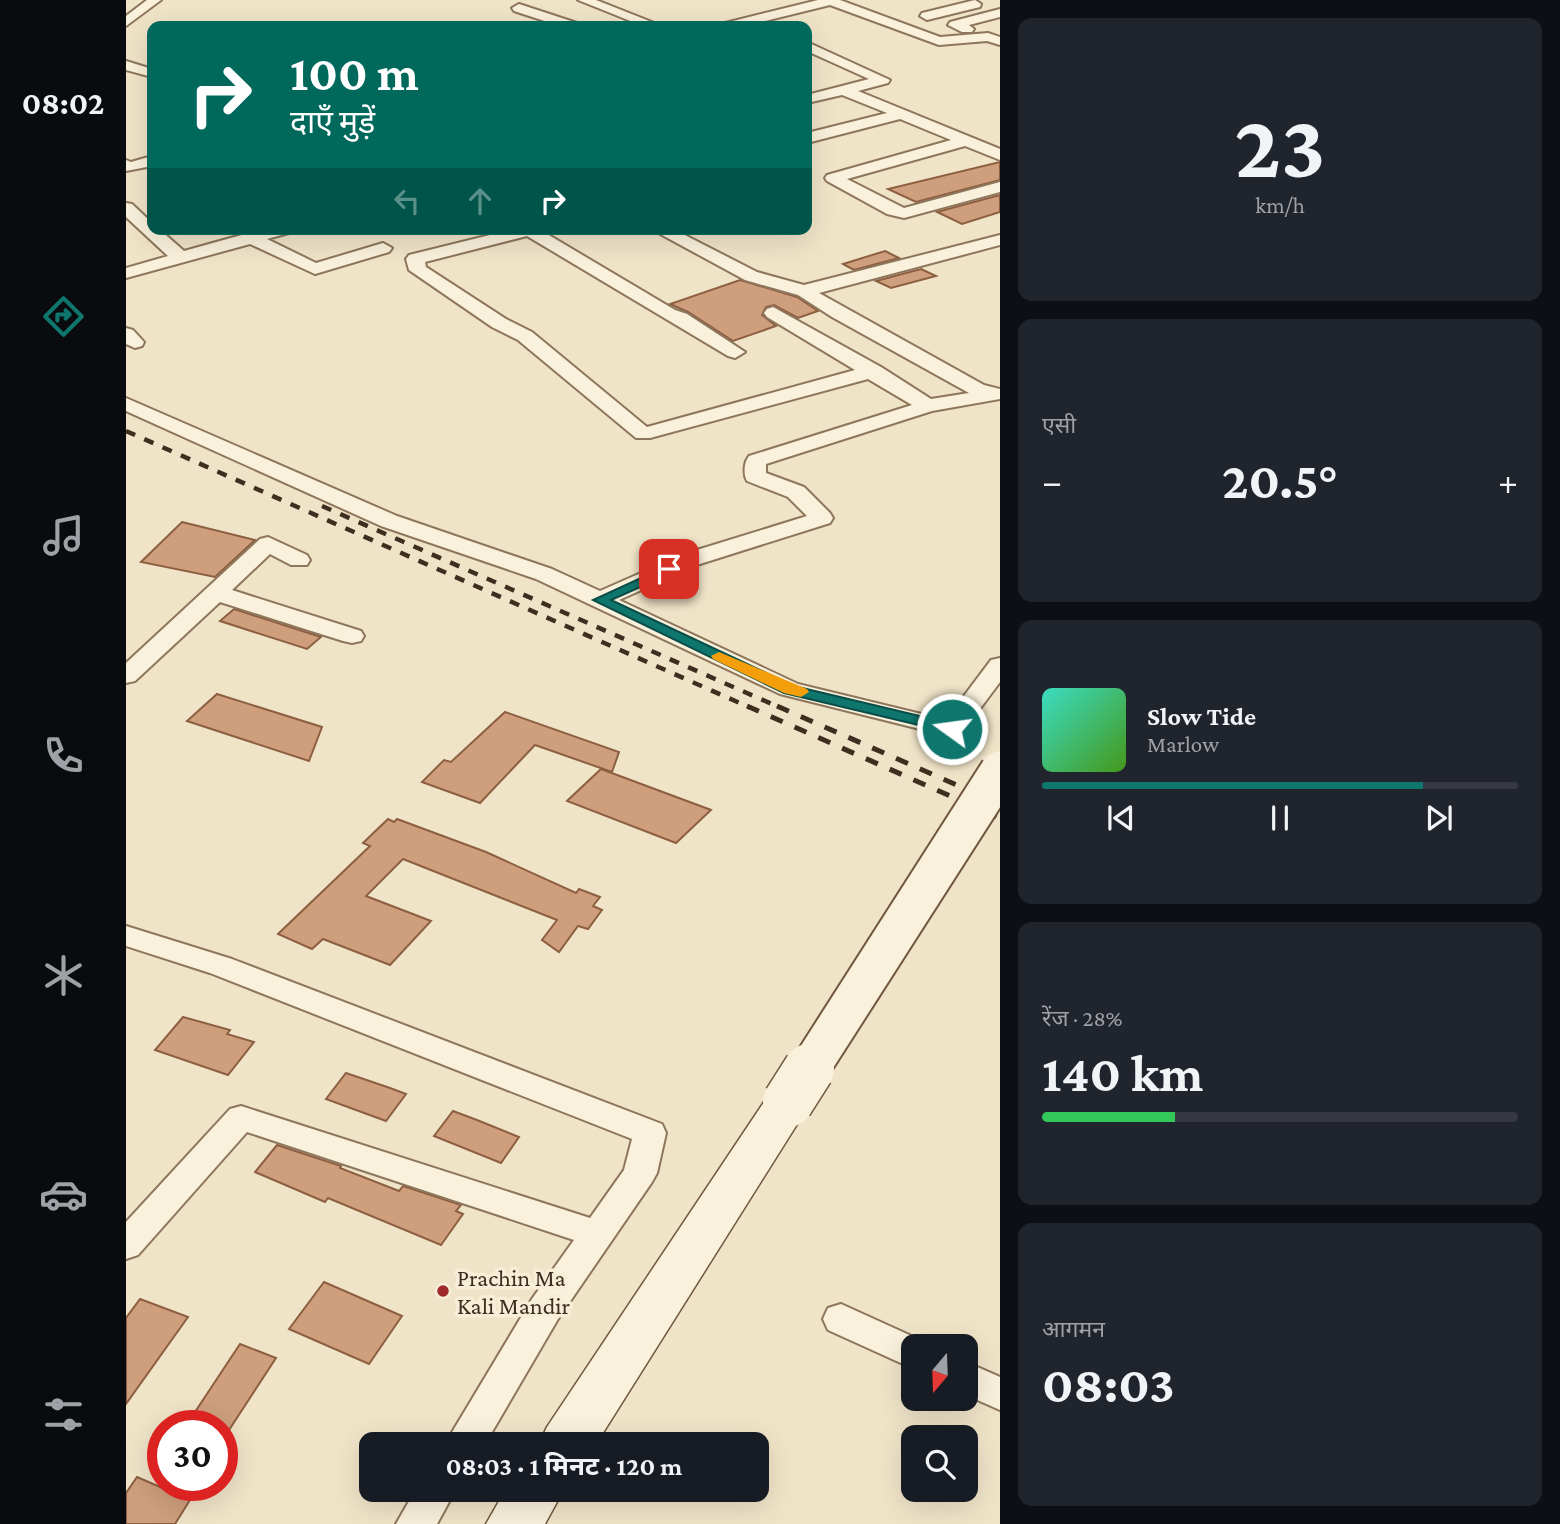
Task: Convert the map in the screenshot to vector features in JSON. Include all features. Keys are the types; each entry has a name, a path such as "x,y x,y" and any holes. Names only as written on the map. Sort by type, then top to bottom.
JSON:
{"main road":[{"path":"574,1432 1000,771"},
{"path":"514,1524 528,1502"}],"street":[{"path":"126,22 155,0"},
{"path":"584,0 641,21"},
{"path":"755,21 829,0 939,41 994,39"},
{"path":"927,16 997,0"},
{"path":"126,8 141,11"},
{"path":"519,8 557,21"},
{"path":"994,39 955,25 1000,13"},
{"path":"812,48 883,79 812,98"},
{"path":"126,65 147,71"},
{"path":"844,90 1000,155"},
{"path":"812,137 902,114"},
{"path":"966,141 833,178 893,210 904,212 1000,187"},
{"path":"126,165 129,167 147,162"},
{"path":"126,209 147,204"},
{"path":"126,209 147,228"},
{"path":"155,235 181,258"},
{"path":"126,273 260,235"},
{"path":"467,235 482,243"},
{"path":"513,235 415,259 418,270 499,323 525,336 643,434 874,371"},
{"path":"541,235 735,352"},
{"path":"671,235 751,276 804,291 838,313 976,389 998,395"},
{"path":"253,237 315,269 383,248"},
{"path":"804,291 1000,240"},
{"path":"773,313 928,405"},
{"path":"600,600 692,559 822,519 796,492 755,476 756,460 928,405 998,395"},
{"path":"126,404 389,521 544,574 789,689 952,729 1000,664"},
{"path":"126,676 268,544 299,560"},
{"path":"216,593 352,636"},
{"path":"126,936 221,965 650,1133 640,1173 545,1309 471,1432"},
{"path":"126,1245 241,1118 597,1234"},
{"path":"841,1319 901,1348"},
{"path":"978,1384 1000,1394"},
{"path":"416,1524 429,1502"}],"building":[{"path":"1000,162 1000,180 916,202 888,189"},
{"path":"1000,195 1000,212 962,224 937,212"},
{"path":"885,251 899,258 854,270 843,264"},
{"path":"921,269 936,276 891,288 876,281"},
{"path":"740,280 797,297 818,311 798,318 774,305 766,307 762,315 776,326 733,341 688,312 670,304"},
{"path":"182,522 255,540 215,577 141,562"},
{"path":"234,609 321,637 307,649 220,621"},
{"path":"217,694 322,727 309,761 187,721"},
{"path":"505,712 619,752 612,772 535,745 480,803 422,782 444,760 451,762"},
{"path":"601,769 711,810 676,843 567,801"},
{"path":"388,819 394,822 397,819 486,852 576,893 579,889 600,897 593,906 602,910 588,929 578,926 559,952 542,940 557,920 403,859 366,896 431,921 390,965 323,939 312,949 278,934 370,846 363,843"},
{"path":"183,1017 230,1030 227,1034 254,1042 228,1075 155,1050"},
{"path":"346,1073 406,1094 386,1121 326,1099"},
{"path":"453,1111 519,1137 501,1163 434,1136"},
{"path":"277,1145 341,1166 340,1168 399,1191 403,1186 461,1205 456,1211 463,1214 441,1245 328,1198 325,1202 255,1172"},
{"path":"324,1282 402,1316 369,1364 289,1329"},
{"path":"140,1299 188,1317 126,1404 126,1318"},
{"path":"240,1344 276,1358 238,1416 238,1410 196,1410"},
{"path":"137,1477 147,1481 147,1501 189,1501 175,1524 126,1524 126,1493"}],"railway":[{"path":"126,431 751,708"},
{"path":"322,506 781,708"},
{"path":"747,706 1000,818"},
{"path":"777,706 1000,804"}],"slow traffic":[{"path":"719,656 801,692"}],"place":[{"name":"Prachin Ma Kali Mandir","path":"443,1291"}],"route":[{"path":"669,569 600,600 789,689 952,729"}]}
